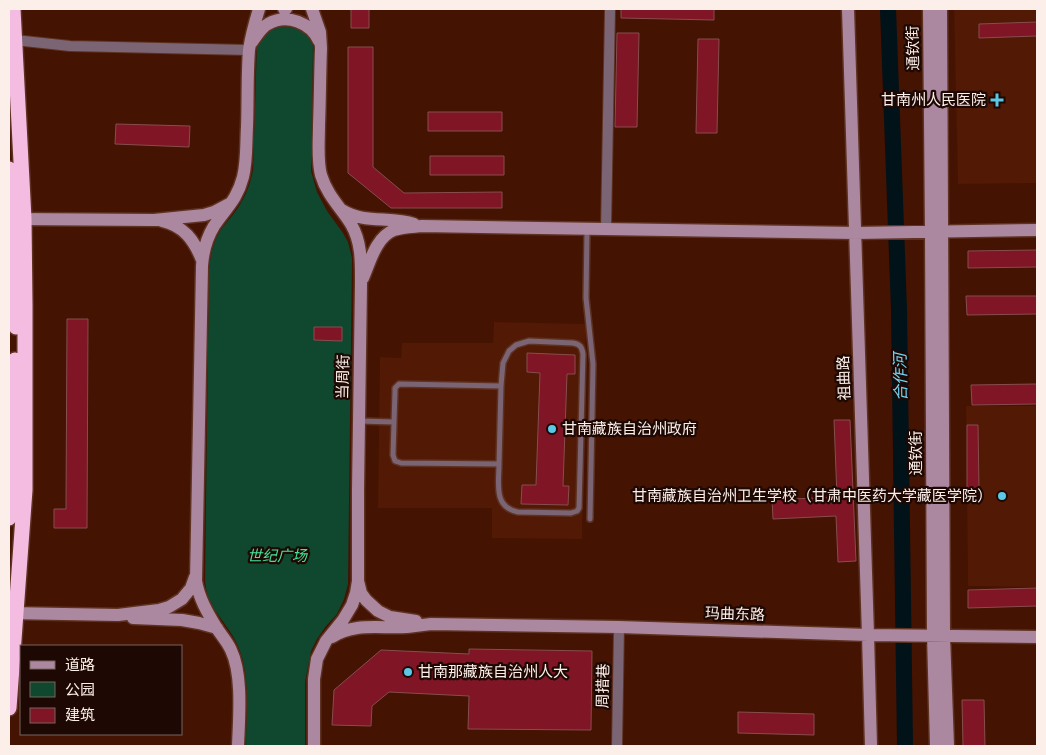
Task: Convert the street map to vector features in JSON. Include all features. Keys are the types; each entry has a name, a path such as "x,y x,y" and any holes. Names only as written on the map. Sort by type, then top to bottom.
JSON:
{"highway":[{"path":"9,518 16,338 17,219 13,9"},
{"path":"9,169 17,219 26,304 25,490 12,613 9,708"}],"street":[{"path":"238,746 239,690 235,659 231,649 203,604 198,591 196,576 202,260 210,234 233,201 243,176 250,48 259,9"},
{"name":"当周街","path":"312,9 320,32 321,48 318,151 320,174 325,187 350,224 361,254 358,580 356,593 348,612 326,642 317,659 314,679 314,746"},
{"path":"606,229 610,9"},
{"name":"祖曲路","path":"848,9 855,233 873,635 871,746"},
{"name":"通钦街","path":"929,9 937,232 933,635 936,746"},
{"path":"937,232 940,9"},
{"path":"250,48 259,32 267,24 287,19 309,27 315,33 321,48"},
{"path":"15,40 70,46 250,48"},
{"path":"17,219 154,220 204,215 225,207 233,201"},
{"path":"337,205 348,214 361,218 405,221 422,226"},
{"path":"154,220 182,229 192,240 202,260"},
{"path":"361,284 381,240 394,230 407,227 855,233 1037,230"},
{"path":"12,613 118,615 158,610 175,604 187,594 196,576"},
{"path":"358,580 361,593 378,611 390,617 431,624"},
{"path":"118,615 147,620 182,620 217,628"},
{"path":"326,642 335,635 351,629 431,624"},
{"name":"玛曲东路","path":"431,624 619,626 873,635 1037,637"},
{"name":"周措巷","path":"617,746 619,626"},
{"path":"933,635 948,746"}],"lane":[{"path":"587,228 586,298 593,364 590,519"},
{"path":"520,342 578,344 583,354 579,508 571,513 518,512 509,509 499,496 499,464 502,368 505,358 520,342"},
{"path":"499,464 398,462 395,461 393,455 395,388 399,384 501,386"},
{"path":"359,422 394,422"}],"shaded area":[{"name":"甘南州人民医院","path":"954,9 1037,9 1037,183 958,184"},
{"path":"494,322 586,324 582,539 492,538 492,508 378,508 380,357 401,358 402,343 493,343"},
{"name":"甘南藏族自治州卫生学校（甘肃中医药大学藏医学院）","path":"966,406 1037,406 1037,587 968,586"}],"green space":[{"name":"世纪广场","path":"284,25 302,31 313,46 311,171 317,192 327,211 348,242 352,258 348,584 337,614 326,626 311,651 305,682 305,746 246,746 247,696 245,670 233,636 211,604 205,581 209,269 212,250 218,236 243,200 252,176 257,44 268,31"}],"building":[{"path":"351,9 369,9 369,28 351,28"},
{"path":"621,9 714,9 714,20 621,18"},
{"path":"1037,22 1037,36 979,38 979,24"},
{"path":"617,33 639,33 637,127 615,127"},
{"path":"698,39 719,39 717,133 696,133"},
{"path":"348,47 373,47 373,167 404,193 502,192 502,208 391,208 348,173"},
{"path":"428,112 502,112 502,131 428,131"},
{"path":"116,124 190,126 189,147 115,144"},
{"path":"430,156 504,156 504,175 430,175"},
{"path":"1037,250 1037,267 968,268 968,251"},
{"path":"966,296 1037,296 1037,314 967,315"},
{"path":"67,319 88,319 87,528 54,528 54,509 66,509"},
{"path":"314,327 342,327 342,341 314,340"},
{"name":"甘南藏族自治州政府","path":"527,353 575,355 575,374 567,374 563,486 569,486 568,505 521,504 522,485 536,485 540,373 527,372"},
{"path":"1037,384 1037,404 972,405 971,385"},
{"path":"834,420 850,420 856,561 838,562 836,516 773,519 772,500 837,497"},
{"path":"967,425 978,425 979,489 967,489"},
{"path":"1037,588 1037,606 968,608 968,590"},
{"path":"469,649 592,651 591,730 468,729 469,696 389,692 372,706 371,726 332,725 334,690 381,650 469,654"},
{"path":"962,700 984,700 985,746 963,746"},
{"path":"738,712 814,714 814,735 738,733"}],"waterway":[{"name":"合作河","path":"888,9 899,310 905,746"}],"place":[{"name":"甘南州人民医院","path":"997,100"},
{"name":"甘南藏族自治州政府","path":"552,429"},
{"name":"甘南藏族自治州卫生学校（甘肃中医药大学藏医学院）","path":"1002,496"},
{"name":"甘南那藏族自治州人大","path":"408,672"}]}
